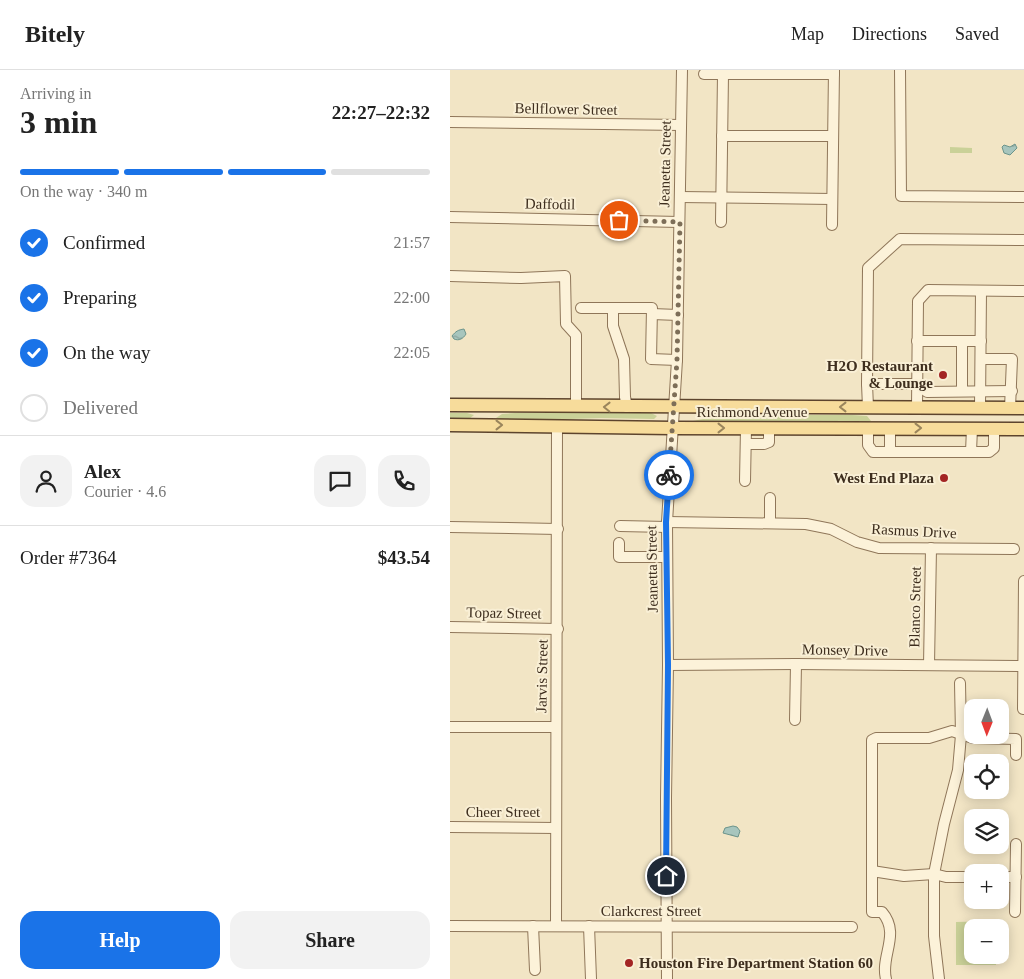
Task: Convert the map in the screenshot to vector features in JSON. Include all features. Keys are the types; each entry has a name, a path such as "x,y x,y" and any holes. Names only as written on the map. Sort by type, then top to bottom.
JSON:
{"main road":[{"name":"Richmond Avenue","path":"450,405 576,401 626,407 1024,408"},
{"name":"Richmond Avenue","path":"450,424 672,428 1024,429"}],"street":[{"name":"Jeanetta Street","path":"667,979 667,524 677,360 682,70"},
{"path":"900,70 901,196 1024,197"},
{"path":"704,74 834,72 832,225"},
{"path":"721,222 723,74"},
{"name":"Bellflower Street","path":"450,122 681,125"},
{"path":"722,136 833,136"},
{"path":"680,196 832,199"},
{"name":"Daffodil","path":"450,217 680,222"},
{"path":"868,408 868,268 900,239 1024,240"},
{"path":"450,276 521,278 565,276 566,324 576,335 576,401"},
{"path":"916,407 918,300 928,290 1024,291"},
{"path":"980,408 981,291"},
{"path":"581,308 652,308 650,359 677,360"},
{"path":"613,308 613,326 624,359 626,407"},
{"path":"652,314 678,315"},
{"path":"917,341 981,342"},
{"path":"962,341 962,391"},
{"path":"981,359 1012,359 1010,408"},
{"path":"868,384 916,384 927,392 1012,390"},
{"name":"Jarvis Street","path":"556,926 557,426"},
{"path":"745,481 746,428"},
{"path":"746,444 764,444 769,442 768,428"},
{"path":"868,428 868,445 873,452 992,451 994,448 994,428"},
{"path":"890,428 890,452"},
{"path":"971,452 972,428"},
{"path":"770,498 770,523"},
{"name":"Rasmus Drive","path":"620,526 806,524 831,529 857,542 879,548 1014,549"},
{"path":"450,527 558,529"},
{"path":"619,543 619,557 667,557"},
{"name":"Blanco Street","path":"929,666 931,548"},
{"path":"1023,709 1024,581"},
{"name":"Topaz Street","path":"450,627 558,629"},
{"path":"795,720 796,664"},
{"name":"Monsey Drive","path":"668,665 1022,666"},
{"path":"939,979 934,936 934,874 958,770 961,735 960,684"},
{"path":"450,727 556,726"},
{"path":"886,979 884,970 889,951 890,926 888,919 882,912 872,912 872,740 876,738 929,738 952,731 973,738 1016,739 1016,755"},
{"name":"Cheer Street","path":"450,827 556,828"},
{"path":"1016,844 1016,912"},
{"path":"872,871 904,876 934,874 946,877 964,877"},
{"path":"1009,877 1016,877"},
{"name":"Clarkcrest Street","path":"450,926 852,927"},
{"path":"533,926 535,970"},
{"path":"589,926 591,979"}],"green space":[{"path":"950,147 972,148 972,153 950,153"},
{"path":"450,413 474,415 469,419 450,419"},
{"path":"651,413 657,416 654,419 601,418 505,421 496,418 502,414"},
{"path":"788,415 867,416 871,421 855,424 738,424 693,421 708,418 745,419"},
{"path":"956,922 964,922 964,964 996,965 956,965"}],"water":[{"path":"1015,144 1017,148 1010,155 1004,153 1002,147 1004,145 1010,147"},
{"path":"464,329 466,334 464,337 459,340 454,339 452,336 455,333"},
{"path":"737,827 740,831 738,837 723,833 725,828"}],"way so far":[{"path":"619,220 680,222 677,360 669,475"}],"place":[{"name":"H2O Restaurant & Lounge","path":"943,375"},
{"name":"West End Plaza","path":"944,478"},
{"name":"Houston Fire Department Station 60","path":"629,963"}],"route":[{"path":"666,876 668,665 666,522 669,475"}]}
